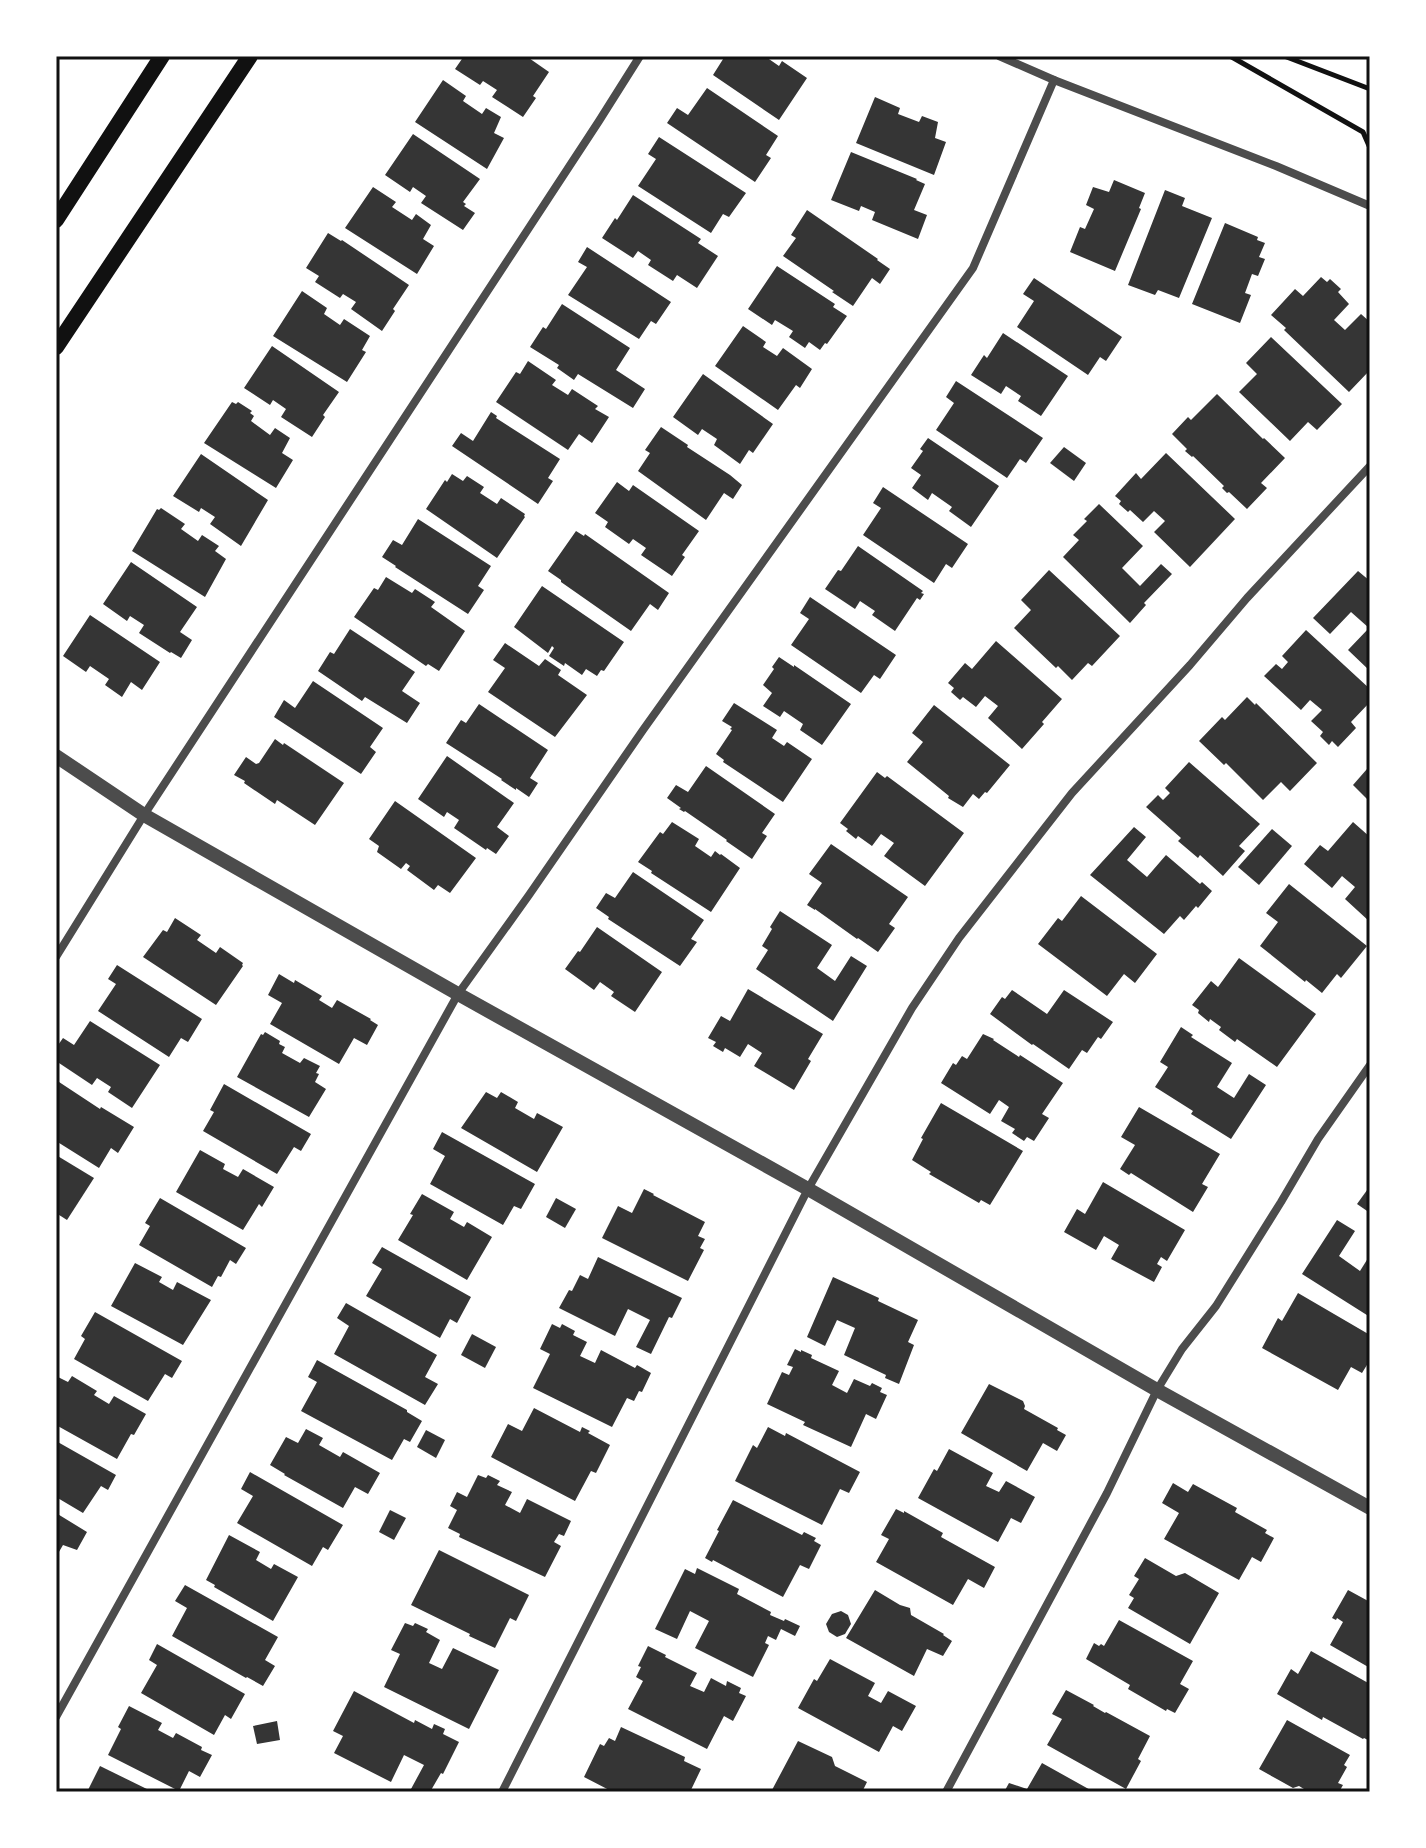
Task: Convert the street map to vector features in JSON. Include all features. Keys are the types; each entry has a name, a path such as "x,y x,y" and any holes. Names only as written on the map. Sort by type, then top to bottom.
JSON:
{"main road":[{"path":"56,220 162,56"},
{"path":"56,347 250,56"}],"street":[{"path":"56,957 144,815 640,56"},
{"path":"999,56 1370,206"},
{"path":"56,1717 458,994 973,268 1054,80"},
{"path":"502,1792 808,1189 912,1008 959,938 1072,793 1247,598 1368,472"},
{"path":"56,756 144,815 1370,1508"},
{"path":"946,1792 1107,1493 1157,1390 1182,1349 1216,1306 1318,1139 1370,1065"}],"path":[{"path":"1230,56 1363,132 1370,148"},
{"path":"1284,56 1370,89"}],"building":[{"path":"464,56 526,56 549,72 523,117 492,97 497,90 483,81 480,85 455,69"},
{"path":"725,56 767,56 779,66 782,61 807,78 779,120 713,75"},
{"path":"443,80 466,96 463,101 482,114 486,108 501,117 494,133 504,138 487,169 415,122"},
{"path":"707,88 778,136 766,155 771,158 755,182 667,123 677,108 688,115"},
{"path":"875,97 900,108 898,114 919,122 922,116 938,122 935,138 946,142 934,175 856,143"},
{"path":"413,134 480,179 463,202 475,213 463,230 421,203 426,196 413,187 410,192 385,175"},
{"path":"659,137 746,193 729,217 723,214 711,233 638,186 656,159 648,154"},
{"path":"851,152 925,184 914,210 927,215 918,239 872,220 875,212 861,206 859,211 831,200"},
{"path":"1114,180 1145,193 1115,271 1070,252 1080,227 1085,229 1094,209 1086,205 1093,187 1109,192"},
{"path":"373,187 396,202 392,207 412,220 416,214 431,225 423,239 434,246 417,274 345,228"},
{"path":"1165,190 1185,198 1182,206 1212,218 1179,298 1158,290 1155,295 1128,285"},
{"path":"633,195 701,239 698,243 718,256 697,288 677,275 673,281 648,265 651,260 638,251 633,258 602,238"},
{"path":"807,210 890,269 880,284 872,278 853,306 783,256 796,238 791,235"},
{"path":"1225,223 1265,243 1259,257 1265,259 1258,276 1252,274 1245,293 1251,295 1240,323 1192,304"},
{"path":"328,233 409,285 382,331 351,309 356,302 343,294 340,298 315,282 319,276 306,268"},
{"path":"587,247 671,302 656,324 651,321 639,339 568,295 587,267 578,262"},
{"path":"777,266 835,304 833,307 847,316 820,350 809,342 805,348 789,337 793,331 775,320 772,325 748,309"},
{"path":"1321,277 1327,282 1330,279 1341,289 1338,292 1349,304 1334,320 1345,330 1361,314 1370,322 1370,370 1349,392 1271,315 1295,289 1303,296"},
{"path":"1034,278 1122,337 1106,361 1100,357 1088,375 1017,327 1034,301 1023,294"},
{"path":"302,291 327,308 324,314 340,325 344,319 370,336 362,350 366,352 347,382 273,336"},
{"path":"562,304 630,348 616,370 645,389 633,408 578,374 574,380 557,368 559,365 530,347"},
{"path":"743,326 766,342 763,347 777,356 783,348 812,369 800,388 796,385 778,410 715,366"},
{"path":"1003,333 1068,376 1041,416 1018,401 1021,396 1006,386 1001,394 971,375 984,355 987,358"},
{"path":"1271,337 1342,404 1317,430 1308,422 1290,441 1239,392 1257,374 1246,363"},
{"path":"272,346 339,392 312,437 281,417 286,409 273,400 270,405 244,388"},
{"path":"528,361 556,380 552,385 568,395 572,389 609,417 592,443 579,434 568,450 496,402 516,372 520,374"},
{"path":"703,374 773,424 753,453 749,450 740,464 714,445 717,439 702,429 698,435 673,417"},
{"path":"956,381 1043,438 1026,463 1020,459 1007,478 936,430 954,403 946,397"},
{"path":"1217,394 1285,458 1261,483 1267,488 1247,509 1185,451 1187,449 1172,434"},
{"path":"232,402 238,402 252,411 250,413 254,416 251,421 270,435 275,428 290,438 282,453 293,460 276,488 204,443"},
{"path":"491,412 560,459 548,478 553,481 538,504 452,446 461,433 473,441"},
{"path":"661,427 742,485 733,499 724,493 706,520 638,471 650,453 645,450"},
{"path":"928,438 999,486 971,527 949,511 952,507 932,493 928,500 912,488 921,475 911,468"},
{"path":"1064,447 1086,463 1074,481 1050,463"},
{"path":"1166,453 1235,519 1190,567 1154,532 1165,521 1154,511 1143,522 1119,504 1121,501 1115,496 1136,473 1141,479"},
{"path":"201,454 268,500 241,546 210,524 215,517 201,508 199,512 173,496"},
{"path":"452,474 463,481 467,476 484,487 480,493 497,504 501,498 525,514 497,558 426,509"},
{"path":"617,482 629,491 633,485 699,531 672,576 641,555 646,548 633,539 629,544 605,527 608,522 595,513"},
{"path":"883,487 968,544 952,568 946,564 934,583 863,535 881,508 873,503"},
{"path":"1099,504 1143,546 1122,568 1140,586 1161,564 1172,574 1130,623 1063,557 1079,540 1073,535"},
{"path":"161,508 185,524 181,529 198,541 202,535 219,546 215,551 226,559 205,597 132,551 157,509"},
{"path":"418,519 491,566 478,586 484,590 468,614 382,557 393,540 402,545"},
{"path":"576,531 585,534 669,593 658,610 650,604 631,631 548,571"},
{"path":"858,546 923,591 920,600 917,598 895,631 872,615 875,611 860,601 855,609 825,589"},
{"path":"131,562 197,607 180,632 192,640 181,658 139,633 144,625 130,616 127,621 103,604"},
{"path":"1049,570 1120,636 1092,666 1088,663 1072,680 1014,628 1031,610 1021,600"},
{"path":"1358,571 1370,581 1370,671 1348,650 1369,628 1351,612 1330,634 1313,618"},
{"path":"386,577 412,593 415,589 435,602 431,607 465,631 439,671 428,664 426,666 354,617 374,588 378,590"},
{"path":"542,586 624,642 597,676 586,669 582,675 565,663 564,666 549,656 554,648 552,646 548,653 514,627"},
{"path":"810,597 896,655 880,679 874,675 861,693 791,645 809,619 800,613"},
{"path":"90,615 160,662 142,690 131,682 122,697 105,685 109,679 90,666 86,672 63,656"},
{"path":"350,629 415,672 402,691 420,703 407,723 365,697 362,701 318,671 330,652 334,654"},
{"path":"1306,630 1370,689 1370,702 1351,722 1356,728 1338,747 1332,741 1329,745 1320,736 1323,732 1311,721 1322,710 1310,700 1301,710 1264,676 1276,664 1282,669 1288,662 1282,656"},
{"path":"996,641 1062,699 1022,749 988,718 998,706 985,696 976,707 963,697 960,700 951,692 954,688 948,683 965,663 972,669"},
{"path":"505,643 539,666 545,659 561,670 558,675 587,695 555,737 488,692 505,668 493,660"},
{"path":"779,657 851,704 822,745 800,730 803,724 784,711 780,717 763,706 772,693 763,685"},
{"path":"313,681 383,728 370,747 376,752 361,774 274,717 284,700 295,708"},
{"path":"1247,697 1317,763 1290,791 1281,782 1263,800 1199,741"},
{"path":"734,703 777,730 772,738 784,746 787,742 812,759 783,802 723,762 716,754 732,730 722,721"},
{"path":"479,704 548,750 530,778 538,783 529,797 446,743 461,720 466,723"},
{"path":"934,705 1010,765 987,793 979,799 973,794 963,807 907,762 923,742 912,733"},
{"path":"275,739 344,783 315,825 277,800 275,804 234,775 246,757 259,763"},
{"path":"447,756 514,803 497,827 509,836 496,854 454,828 459,820 447,812 444,817 418,799"},
{"path":"1189,762 1260,824 1239,846 1245,851 1223,876 1200,855 1198,858 1178,841 1181,838 1146,807 1158,795 1163,800 1170,793 1165,788"},
{"path":"706,766 775,814 762,833 767,836 752,859 667,798 676,785 688,792"},
{"path":"1367,769 1370,771 1370,802 1353,785"},
{"path":"877,772 885,778 887,776 964,833 925,886 884,856 894,843 881,834 872,846 858,836 856,839 840,823"},
{"path":"395,801 476,858 450,893 438,885 434,890 407,870 410,866 406,863 401,869 377,852 379,846 369,839"},
{"path":"672,822 699,839 695,846 711,857 715,851 740,868 711,912 638,862 660,832 663,834"},
{"path":"1353,822 1370,837 1370,922 1345,899 1355,887 1342,876 1332,888 1304,864 1320,845 1328,851"},
{"path":"1134,827 1146,837 1127,860 1147,877 1166,855 1212,891 1198,908 1196,906 1184,920 1180,916 1164,934 1090,875"},
{"path":"1272,829 1292,846 1259,885 1238,867"},
{"path":"831,844 908,897 889,924 895,928 878,952 807,905 822,883 809,874"},
{"path":"633,872 704,920 691,939 697,942 680,966 596,908 606,893 615,898"},
{"path":"1289,884 1367,946 1341,978 1337,974 1322,993 1260,946 1278,922 1266,913"},
{"path":"1081,896 1157,954 1135,983 1124,974 1107,996 1038,944 1058,918 1062,921"},
{"path":"780,911 832,945 817,968 835,981 851,956 867,966 833,1021 756,969 768,950 762,946"},
{"path":"175,918 201,935 197,940 216,953 220,947 243,963 216,1005 143,957 163,930 167,932"},
{"path":"597,927 662,972 635,1012 611,996 614,992 600,982 594,990 565,969"},
{"path":"1239,958 1316,1014 1277,1067 1237,1039 1235,1042 1192,1005 1211,981 1218,987"},
{"path":"117,965 202,1019 188,1042 181,1038 169,1057 98,1011 116,984 108,979"},
{"path":"279,974 322,996 319,1000 332,1008 337,1000 371,1019 378,1025 367,1045 354,1038 339,1064 270,1024 282,1003 268,995"},
{"path":"748,989 823,1034 794,1090 754,1066 762,1053 748,1044 740,1057 725,1048 723,1052 713,1046 716,1042 708,1038 721,1016 730,1021"},
{"path":"1012,990 1047,1014 1064,990 1113,1022 1087,1053 1082,1050 1069,1069 990,1014 1002,997 1005,999"},
{"path":"90,1021 160,1065 132,1108 108,1092 111,1087 97,1078 92,1085 56,1061 56,1048 63,1038 74,1045"},
{"path":"1181,1027 1193,1035 1191,1037 1232,1063 1217,1087 1234,1098 1249,1074 1266,1085 1231,1139 1155,1087 1168,1067 1160,1062"},
{"path":"265,1032 285,1047 282,1053 300,1063 304,1058 320,1066 315,1082 326,1089 309,1117 237,1077"},
{"path":"983,1034 1063,1083 1042,1114 1049,1118 1034,1141 1027,1137 1024,1141 1012,1133 1015,1129 1001,1121 1009,1107 999,1100 990,1114 941,1083 953,1063 956,1065 962,1056 967,1059"},
{"path":"56,1080 134,1127 118,1153 111,1148 99,1168 56,1141"},
{"path":"224,1084 311,1134 301,1151 294,1147 277,1174 203,1131"},
{"path":"486,1092 497,1098 501,1092 518,1102 515,1108 534,1119 537,1113 563,1127 537,1172 461,1128"},
{"path":"941,1103 1023,1151 990,1205 981,1200 979,1203 929,1174 931,1172 912,1160"},
{"path":"1139,1107 1220,1154 1202,1184 1208,1187 1193,1212 1120,1169 1135,1145 1121,1137"},
{"path":"442,1132 535,1184 521,1209 514,1206 503,1225 430,1184 445,1156 433,1149"},
{"path":"200,1150 225,1164 223,1169 238,1177 243,1169 274,1187 243,1230 176,1192"},
{"path":"56,1155 94,1178 67,1220 56,1213"},
{"path":"1103,1182 1185,1230 1167,1261 1161,1257 1157,1264 1162,1267 1154,1282 1111,1259 1119,1245 1104,1236 1096,1250 1064,1232 1077,1209 1085,1214"},
{"path":"1370,1186 1370,1213 1357,1204"},
{"path":"644,1189 705,1222 698,1236 705,1239 700,1248 704,1250 688,1281 602,1238 618,1206 632,1213"},
{"path":"422,1194 454,1212 450,1219 464,1227 467,1222 492,1237 467,1280 398,1240"},
{"path":"160,1198 246,1248 236,1264 230,1260 212,1287 139,1245 150,1226 145,1223"},
{"path":"556,1198 576,1209 565,1228 546,1217"},
{"path":"1337,1220 1355,1231 1339,1256 1360,1271 1370,1255 1370,1317 1302,1274"},
{"path":"382,1247 471,1297 457,1323 450,1319 440,1338 366,1296 382,1269 372,1263"},
{"path":"598,1257 682,1298 651,1354 636,1347 650,1320 628,1309 615,1336 559,1308 580,1275 588,1279"},
{"path":"135,1263 162,1277 159,1282 173,1290 177,1282 211,1300 183,1345 111,1306"},
{"path":"833,1277 918,1320 908,1342 914,1345 899,1384 844,1355 855,1328 837,1320 825,1346 807,1337"},
{"path":"1298,1293 1370,1335 1370,1360 1362,1373 1351,1367 1338,1390 1262,1348 1278,1318 1282,1321"},
{"path":"346,1303 437,1355 425,1377 438,1384 425,1405 334,1354 349,1326 337,1318"},
{"path":"95,1312 182,1361 172,1378 165,1374 148,1401 74,1359 85,1339 81,1336"},
{"path":"552,1324 560,1328 562,1324 575,1331 573,1335 587,1342 580,1356 595,1363 601,1350 651,1373 634,1401 627,1398 612,1427 533,1388 550,1354 540,1349"},
{"path":"472,1334 496,1347 485,1368 461,1355"},
{"path":"795,1349 839,1371 832,1385 847,1393 854,1379 870,1386 872,1383 887,1395 876,1419 866,1414 851,1447 767,1404 782,1372 789,1375 793,1367 787,1365"},
{"path":"317,1360 422,1421 410,1442 404,1439 392,1460 301,1411 317,1382 308,1377"},
{"path":"56,1376 68,1382 72,1376 97,1391 94,1395 109,1404 114,1396 146,1414 117,1459 56,1425"},
{"path":"989,1384 1023,1401 1024,1409 1066,1435 1057,1451 1043,1443 1027,1471 961,1433"},
{"path":"534,1408 580,1432 582,1427 610,1445 596,1473 591,1471 575,1501 491,1457 508,1424 522,1431"},
{"path":"768,1427 785,1436 786,1433 860,1472 849,1493 840,1489 822,1525 735,1481 753,1445 757,1448"},
{"path":"306,1429 323,1438 319,1445 340,1457 343,1452 380,1473 368,1494 355,1487 343,1508 270,1465 286,1437 298,1443"},
{"path":"426,1430 445,1440 436,1458 417,1447"},
{"path":"56,1441 116,1475 108,1490 101,1486 83,1513 56,1497"},
{"path":"949,1449 993,1473 986,1486 999,1492 1006,1481 1035,1497 1021,1523 1011,1518 998,1542 918,1498"},
{"path":"250,1472 343,1525 328,1550 323,1547 312,1566 237,1523 253,1496 241,1489"},
{"path":"478,1475 486,1478 488,1475 500,1481 497,1485 512,1492 505,1505 520,1513 527,1499 571,1521 564,1536 559,1534 554,1542 561,1546 545,1577 459,1537 460,1534 448,1528 457,1510 450,1506 457,1492 467,1497"},
{"path":"1173,1483 1188,1492 1193,1484 1237,1508 1235,1512 1267,1530 1265,1533 1274,1538 1261,1562 1252,1557 1239,1580 1164,1539 1179,1513 1162,1503"},
{"path":"733,1500 802,1535 804,1532 816,1538 814,1541 821,1545 809,1569 800,1565 783,1597 705,1558"},
{"path":"896,1509 943,1533 941,1537 995,1567 984,1588 968,1579 953,1605 876,1562 889,1539 881,1535"},
{"path":"390,1510 406,1518 394,1540 379,1532"},
{"path":"56,1513 87,1532 77,1550 63,1545 56,1557"},
{"path":"229,1535 260,1552 256,1560 271,1569 274,1564 298,1577 273,1621 206,1580"},
{"path":"439,1550 529,1595 516,1621 510,1618 495,1648 411,1605"},
{"path":"1145,1558 1176,1576 1185,1573 1219,1593 1190,1644 1128,1608 1134,1598 1129,1595 1139,1579 1134,1576"},
{"path":"697,1568 739,1589 737,1594 771,1612 770,1615 800,1626 795,1636 781,1629 776,1640 768,1636 765,1643 769,1645 753,1677 695,1648 709,1621 690,1611 677,1639 655,1629 685,1569 695,1574"},
{"path":"185,1585 278,1637 265,1660 275,1666 263,1686 172,1636 187,1608 175,1601"},
{"path":"875,1590 910,1608 911,1615 952,1641 943,1656 927,1649 914,1676 846,1638"},
{"path":"1348,1590 1370,1602 1370,1668 1330,1645 1343,1622 1332,1618"},
{"path":"841,1611 848,1615 851,1624 845,1634 837,1637 829,1632 826,1624 832,1614"},
{"path":"1119,1620 1193,1661 1180,1684 1189,1689 1175,1713 1128,1689 1130,1685 1086,1659 1094,1643 1104,1646"},
{"path":"405,1623 413,1626 415,1623 428,1629 426,1632 440,1640 429,1663 442,1669 453,1648 499,1670 469,1729 384,1687 400,1654 391,1650"},
{"path":"157,1644 245,1694 231,1719 225,1715 214,1735 141,1693 157,1665 149,1660"},
{"path":"648,1646 697,1673 690,1686 704,1692 711,1678 726,1686 727,1681 741,1688 739,1693 746,1696 733,1721 724,1716 707,1749 628,1709 643,1681 636,1677"},
{"path":"1311,1651 1370,1684 1370,1741 1323,1717 1322,1720 1277,1694 1291,1669 1298,1674"},
{"path":"830,1659 875,1683 868,1696 881,1703 888,1691 916,1706 902,1731 893,1726 879,1752 798,1708 814,1679 817,1681"},
{"path":"1066,1690 1150,1736 1126,1789 1047,1745 1062,1719 1052,1714"},
{"path":"354,1691 414,1723 415,1720 432,1729 434,1724 445,1729 443,1734 459,1742 430,1792 411,1789 424,1765 404,1755 391,1782 334,1753 343,1736 333,1731"},
{"path":"129,1706 162,1723 158,1730 173,1738 176,1733 212,1755 200,1777 189,1771 179,1791 108,1755"},
{"path":"1287,1720 1350,1755 1338,1783 1343,1785 1339,1792 1309,1792 1299,1786 1293,1788 1259,1769"},
{"path":"277,1721 280,1740 257,1744 253,1726"},
{"path":"621,1727 685,1757 684,1761 701,1769 690,1792 613,1792 584,1777 600,1744 604,1746 609,1738 615,1741"},
{"path":"798,1741 832,1757 835,1766 867,1782 862,1792 772,1790"},
{"path":"1042,1763 1094,1792 1004,1792 1009,1783 1027,1789"},
{"path":"100,1766 153,1792 87,1792"}]}
